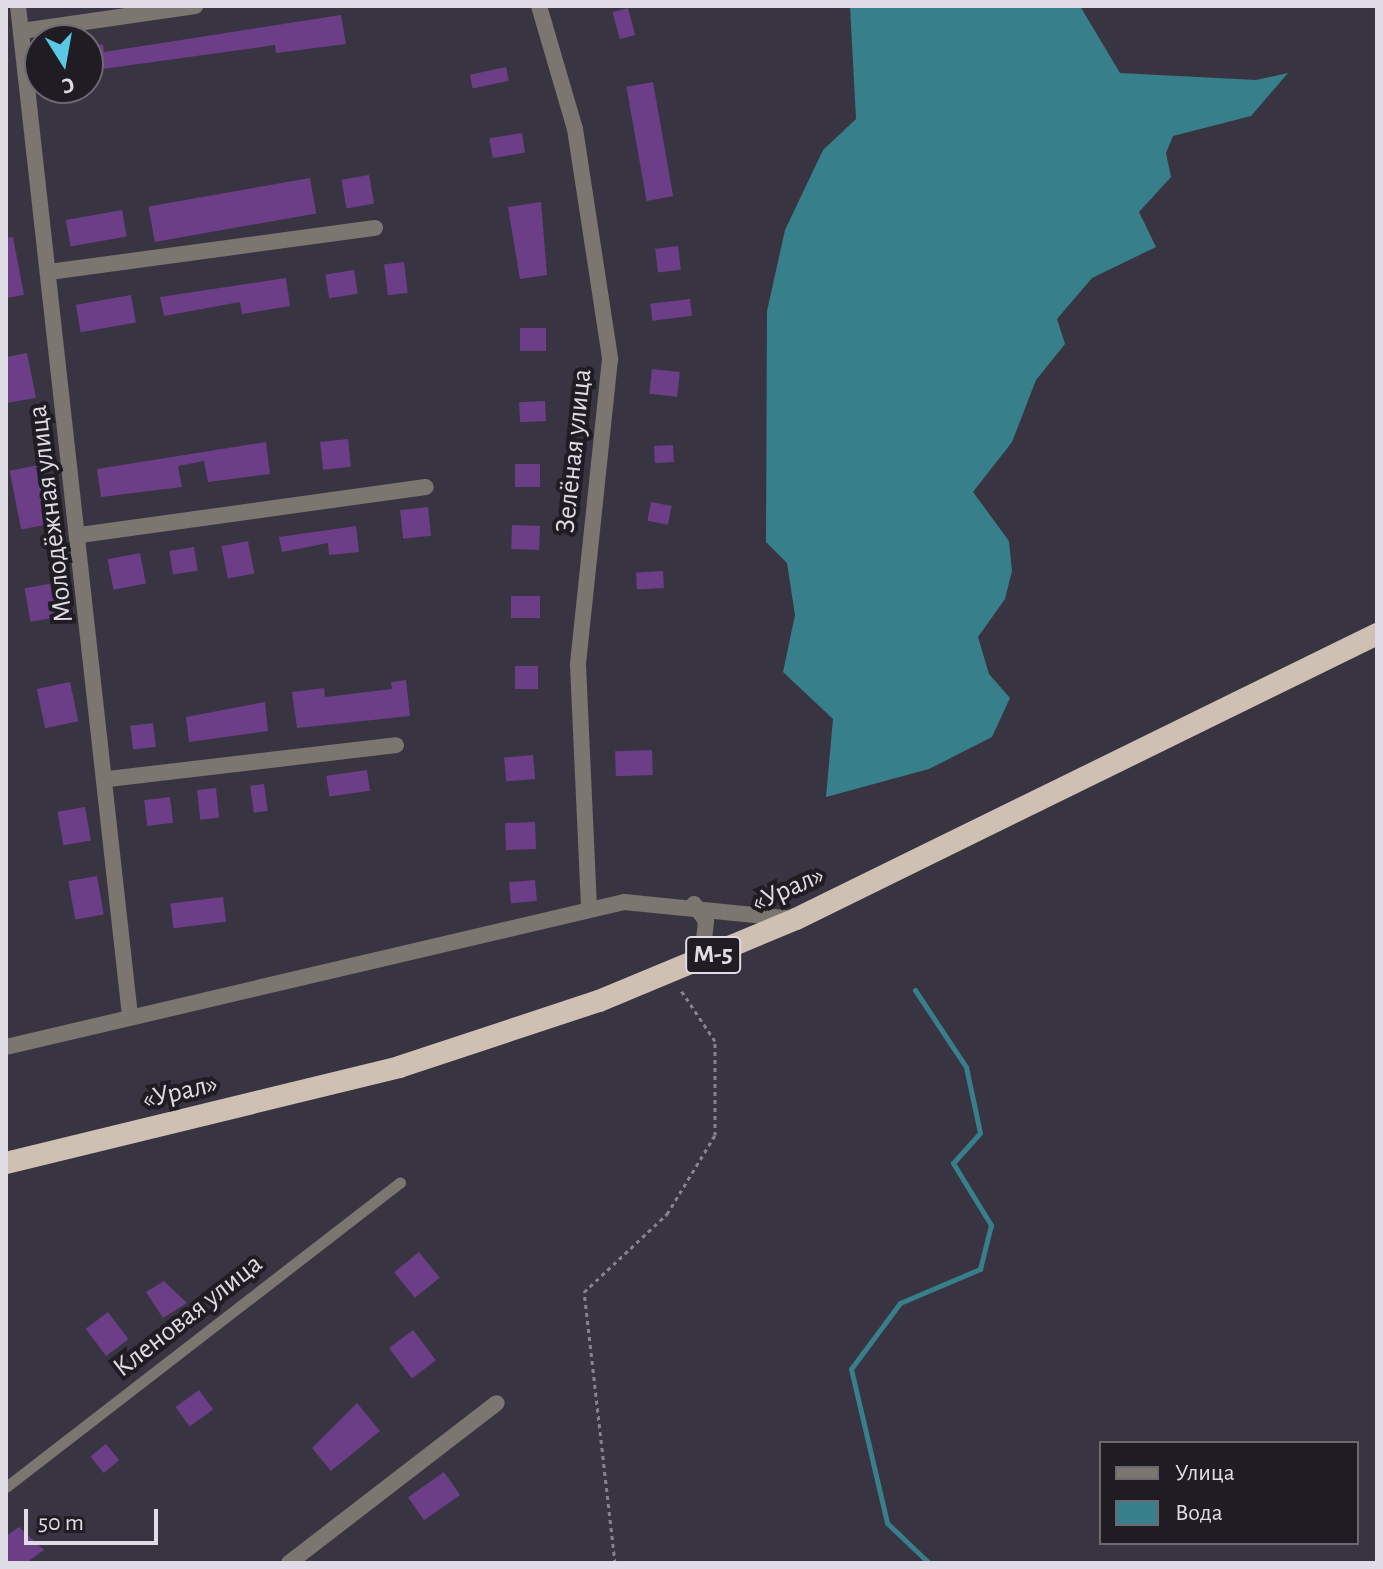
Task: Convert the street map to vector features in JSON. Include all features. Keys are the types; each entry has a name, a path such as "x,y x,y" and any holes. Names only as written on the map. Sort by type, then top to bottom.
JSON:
{"highway":[{"name":"«Урал»","path":"6,1163 399,1067 670,974 796,919 1377,634"}],"street":[{"name":"Молодёжная улица","path":"18,6 108,779 130,1016"},
{"path":"22,31 195,6"},
{"name":"Зелёная улица","path":"539,6 575,129 610,359 578,665 589,908"},
{"path":"49,272 375,228"},
{"path":"80,535 426,487"},
{"path":"108,779 396,745"},
{"path":"694,904 706,921 702,960"},
{"path":"6,1047 589,908 694,904 796,919"},
{"path":"289,1563 497,1403"}],"lane":[{"name":"Кленовая улица","path":"6,1487 400,1183"}],"path":[{"path":"615,1563 584,1292 667,1214 715,1135 715,1041 670,974"}],"water":[{"path":"850,6 1080,6 1120,73 1256,80 1288,73 1251,116 1173,136 1166,153 1171,177 1139,212 1156,247 1092,278 1057,319 1065,344 1036,380 1012,442 973,492 1009,541 1012,571 1005,599 978,637 989,674 1010,698 992,737 929,769 826,797 833,719 783,672 795,615 787,563 766,542 767,311 785,230 823,150 856,119"}],"building":[{"path":"628,8 635,35 620,39 613,12"},
{"path":"341,15 346,44 276,53 275,45 104,69 104,52"},
{"path":"506,67 509,81 473,88 470,75"},
{"path":"653,82 673,196 647,201 626,87"},
{"path":"522,133 525,153 493,158 489,138"},
{"path":"369,175 374,204 346,208 341,180"},
{"path":"310,178 316,213 155,242 148,206"},
{"path":"541,202 547,275 520,279 508,207"},
{"path":"122,210 127,237 71,246 66,220"},
{"path":"13,237 24,295 6,298 6,238"},
{"path":"678,246 681,270 658,273 655,249"},
{"path":"404,262 408,293 388,295 384,264"},
{"path":"354,270 358,294 329,298 325,275"},
{"path":"286,278 290,306 242,314 240,302 164,316 160,297"},
{"path":"131,295 136,323 81,332 76,305"},
{"path":"690,299 692,316 652,321 650,304"},
{"path":"520,328 546,328 546,351 520,351"},
{"path":"27,353 36,398 6,403 6,357"},
{"path":"652,369 680,372 677,397 649,394"},
{"path":"545,401 546,421 520,422 519,402"},
{"path":"348,439 351,467 323,470 320,442"},
{"path":"266,442 270,474 208,482 204,461 178,466 182,487 101,497 97,469"},
{"path":"673,445 674,462 655,463 654,446"},
{"path":"44,464 55,523 21,530 10,471"},
{"path":"515,464 540,464 540,487 515,487"},
{"path":"651,502 672,506 668,525 647,521"},
{"path":"428,507 431,536 403,539 400,510"},
{"path":"512,525 540,526 539,550 511,549"},
{"path":"356,526 359,552 329,555 328,543 282,552 279,537"},
{"path":"248,541 254,573 228,579 221,546"},
{"path":"194,547 198,571 173,575 169,551"},
{"path":"140,553 146,583 114,590 108,559"},
{"path":"663,571 664,588 637,589 636,572"},
{"path":"60,582 66,615 30,622 25,588"},
{"path":"511,596 540,596 540,618 511,618"},
{"path":"515,666 538,666 538,689 515,689"},
{"path":"406,680 410,716 297,728 292,692 324,688 325,697 392,689 391,682"},
{"path":"70,682 78,721 45,728 37,689"},
{"path":"265,702 268,731 189,742 186,717"},
{"path":"153,723 156,747 133,750 130,726"},
{"path":"652,750 653,775 616,776 615,751"},
{"path":"533,755 535,779 506,781 504,758"},
{"path":"367,770 370,791 329,797 326,776"},
{"path":"264,784 268,811 254,813 250,786"},
{"path":"216,788 219,818 200,820 197,790"},
{"path":"170,797 173,823 147,826 144,800"},
{"path":"85,807 91,840 63,845 57,812"},
{"path":"535,822 536,849 506,850 505,823"},
{"path":"97,876 104,914 75,919 68,881"},
{"path":"535,880 537,901 511,903 509,882"},
{"path":"223,897 226,922 173,928 170,903"},
{"path":"419,1252 440,1278 415,1298 394,1272"},
{"path":"164,1281 187,1303 163,1318 146,1292"},
{"path":"108,1312 128,1339 106,1356 86,1329"},
{"path":"413,1330 436,1360 412,1378 389,1348"},
{"path":"199,1390 213,1409 190,1426 176,1407"},
{"path":"357,1403 380,1431 331,1471 312,1448"},
{"path":"106,1444 119,1460 104,1473 90,1457"},
{"path":"444,1472 460,1495 424,1520 408,1497"},
{"path":"19,1527 44,1550 26,1563 6,1563 6,1536"}],"waterway":[{"path":"915,990 966,1067 980,1133 953,1163 991,1225 980,1269 900,1303 851,1369 887,1523 929,1563"}]}
